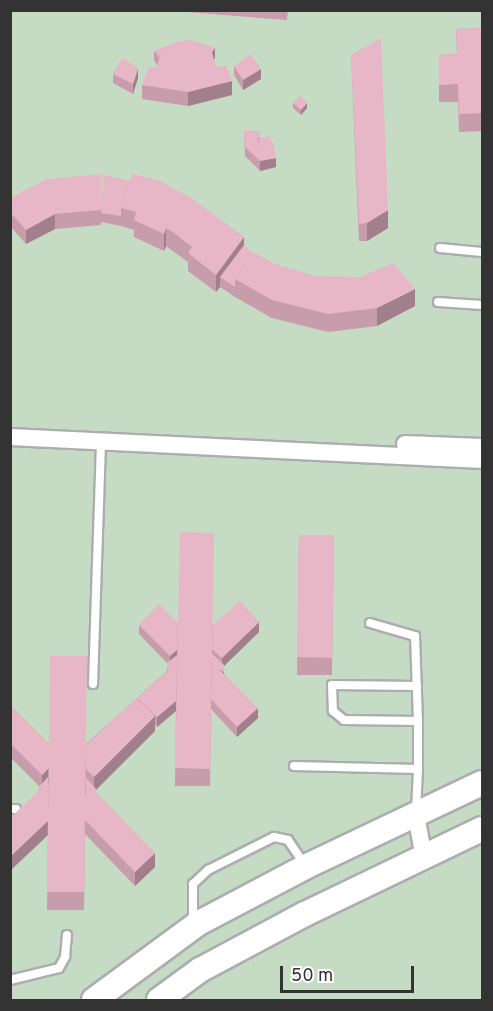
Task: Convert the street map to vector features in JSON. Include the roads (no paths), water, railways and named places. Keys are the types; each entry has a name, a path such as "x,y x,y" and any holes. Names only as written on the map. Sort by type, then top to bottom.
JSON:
{"street":[{"path":"10,427 483,447"},
{"path":"10,437 483,460"},
{"path":"94,1000 193,927 305,867 483,783"},
{"path":"416,815 424,858"},
{"path":"159,1000 221,959 483,829"}],"lane":[{"path":"440,248 483,252"},
{"path":"438,302 483,305"},
{"path":"93,684 101,440"},
{"path":"370,623 415,636 418,721 416,815"},
{"path":"417,686 332,685 333,711 344,720 418,721"},
{"path":"294,766 418,770"},
{"path":"193,927 193,884 208,870 274,837 288,840 305,867"},
{"path":"10,980 59,968 65,957 66,935"}]}
